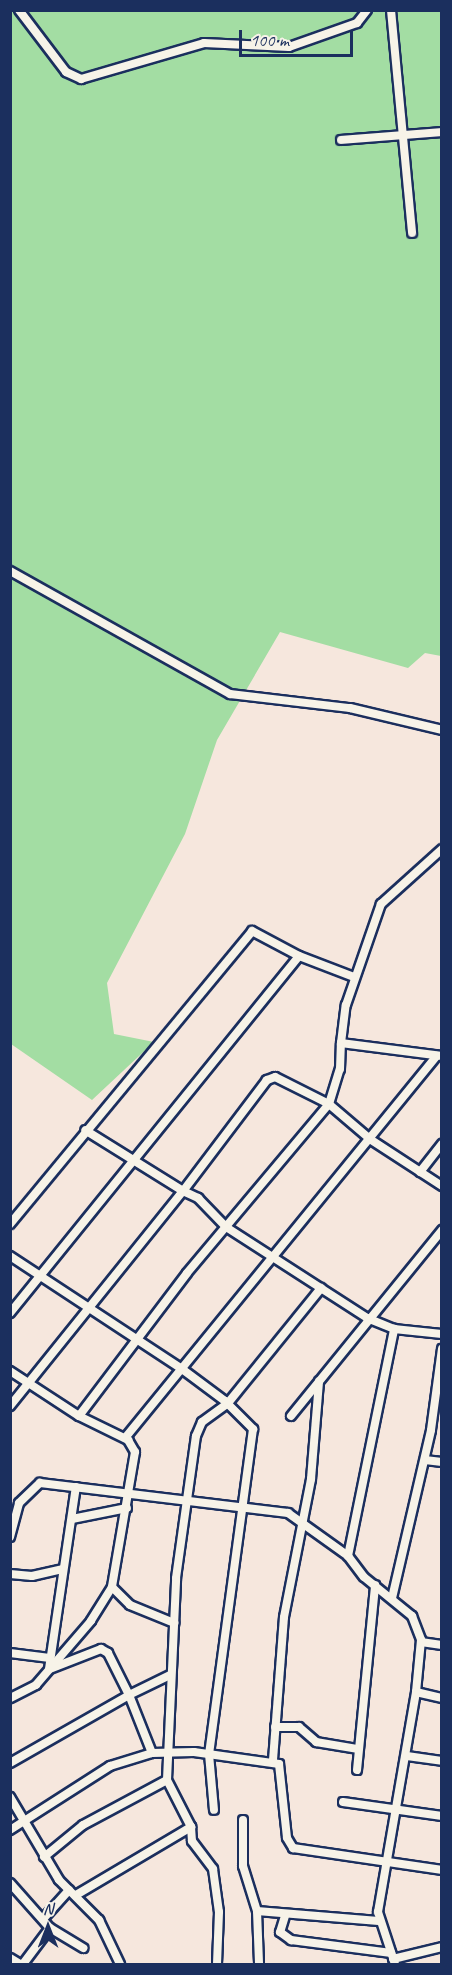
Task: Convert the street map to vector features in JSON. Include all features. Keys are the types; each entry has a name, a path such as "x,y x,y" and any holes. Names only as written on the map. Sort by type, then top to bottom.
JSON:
{"street":[{"path":"19,10 66,72 81,79 204,43 289,47 357,23 367,10"},
{"path":"391,10 412,233"},
{"path":"341,140 441,132"},
{"path":"10,571 230,694 350,708 441,730"},
{"path":"79,1416 226,1227 329,1104 340,1069 340,1025 354,977 381,904 441,849"},
{"path":"10,1224 85,1130 182,1021 252,931 299,956 354,977"},
{"path":"10,1313 299,956"},
{"path":"341,1043 439,1056"},
{"path":"125,1438 439,1056"},
{"path":"10,1406 31,1384 267,1080 284,1079 329,1104 370,1139 441,1186"},
{"path":"85,1130 198,1198 226,1227 367,1318 394,1329 441,1334"},
{"path":"420,1172 441,1144"},
{"path":"291,1416 367,1318 441,1230"},
{"path":"10,1257 42,1275 182,1369 228,1403 253,1429 210,1754 213,1810"},
{"path":"217,1965 215,1881 207,1856 192,1841 191,1827 167,1780 170,1675 184,1502 202,1422 228,1403 321,1288"},
{"path":"348,1556 394,1329"},
{"path":"392,1598 425,1460 441,1349"},
{"path":"10,1371 79,1416 125,1438 135,1452 112,1587 91,1622 36,1685 10,1698"},
{"path":"319,1381 303,1522 284,1617 275,1727 273,1760 280,1769 287,1838 293,1848 387,1864 441,1870"},
{"path":"425,1460 441,1462"},
{"path":"10,1537 18,1503 34,1485 50,1482 129,1497 288,1513 348,1556 375,1585 412,1616 421,1642 416,1692 379,1921 393,1959"},
{"path":"49,1669 62,1569 76,1487"},
{"path":"72,1519 127,1508"},
{"path":"10,1574 32,1576 62,1569"},
{"path":"357,1770 375,1585"},
{"path":"112,1587 130,1605 174,1623"},
{"path":"421,1642 441,1646"},
{"path":"49,1669 101,1649 108,1653 129,1695 152,1753"},
{"path":"10,1653 50,1658"},
{"path":"10,1762 129,1695 170,1675"},
{"path":"416,1692 441,1698"},
{"path":"275,1727 299,1727 316,1742 358,1749"},
{"path":"10,1830 110,1766 152,1753 210,1754 273,1760"},
{"path":"407,1756 441,1761"},
{"path":"44,1857 83,1826 167,1780"},
{"path":"10,1797 44,1857 99,1920 120,1965"},
{"path":"343,1802 441,1816"},
{"path":"243,1820 243,1866 257,1911 259,1965"},
{"path":"43,1919 73,1892 191,1827"},
{"path":"10,1883 50,1928 83,1948"},
{"path":"257,1911 285,1916 379,1921"},
{"path":"285,1916 280,1932 291,1940 393,1959 441,1947"},
{"path":"10,1958 21,1965 50,1928"}],"green space":[{"path":"11,11 441,11 441,656 425,653 408,668 280,632 217,740 185,834 107,983 114,1034 154,1042 92,1100 11,1044"}]}
